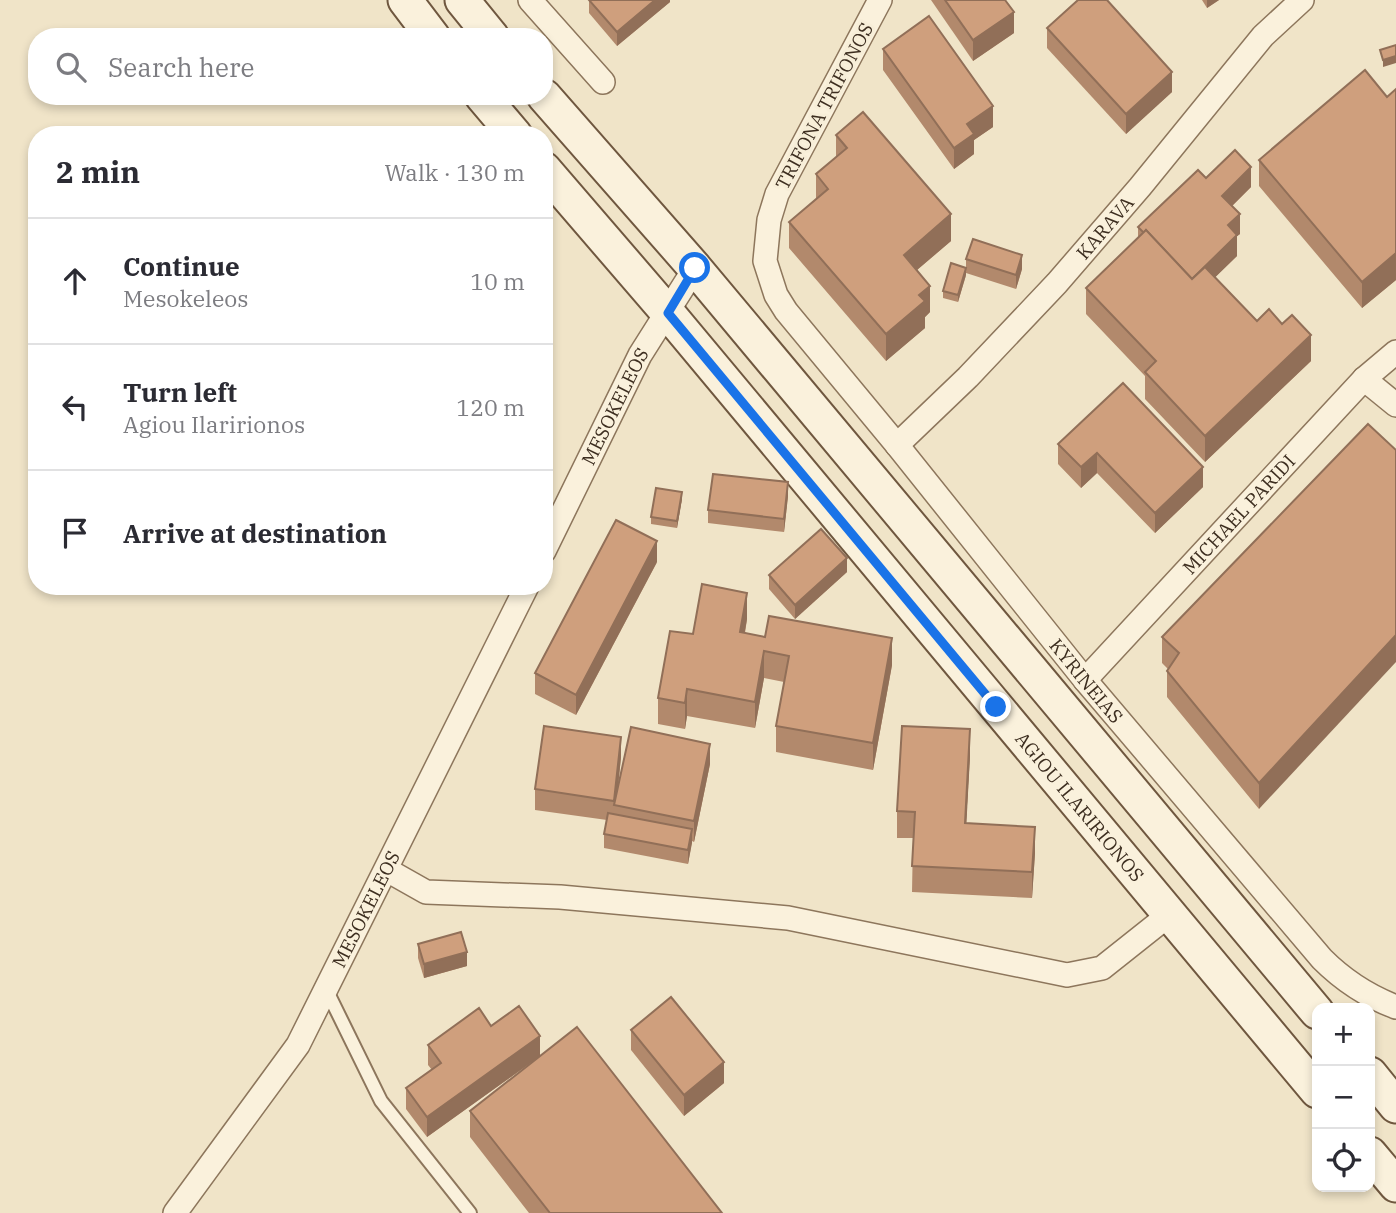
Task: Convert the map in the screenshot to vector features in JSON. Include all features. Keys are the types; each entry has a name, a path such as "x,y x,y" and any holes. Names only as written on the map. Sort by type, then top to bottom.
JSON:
{"main road":[{"path":"405,0 426,28"},
{"path":"462,0 485,28"},
{"path":"490,105 507,126"},
{"path":"552,105 695,268 1312,1006"},
{"name":"AGIOU ILARIRIONOS","path":"553,179 668,313 1312,1085"},
{"path":"1375,1080 1396,1106"},
{"path":"1375,1160 1396,1185"}],"street":[{"path":"530,0 603,82"},
{"name":"KARAVA","path":"897,445 968,377 1057,283 1140,187 1263,36 1302,0"},
{"name":"TRIFONA TRIFONOS","path":"800,329 776,295 768,275 765,261 769,220 777,194 876,1"},
{"name":"MESOKELEOS","path":"553,533 640,355 695,268"},
{"name":"KYRINEIAS","path":"800,329 897,445 1084,680 1322,959 1363,993 1396,1007"},
{"name":"MICHAEL PARIDI","path":"1084,680 1364,379 1396,352"},
{"path":"1364,379 1396,405"},
{"name":"MESOKELEOS","path":"175,1213 298,1045 523,595"},
{"path":"387,870 426,892 560,897 788,918 1067,975 1102,968 1170,914"}],"lane":[{"path":"326,989 381,1101 470,1213"}],"building":[{"path":"589,0 655,0 617,32"},
{"path":"945,0 1005,0 1014,12 973,40"},
{"path":"1078,0 1107,0 1172,72 1126,114 1047,28"},
{"path":"929,16 993,106 967,124 974,134 954,148 883,49"},
{"path":"1396,45 1396,56 1383,60 1380,50"},
{"path":"1365,70 1387,97 1396,89 1396,253 1362,282 1259,160"},
{"path":"863,112 951,214 904,255 930,286 919,295 925,301 886,334 789,222 828,189 816,174 847,148 836,135"},
{"path":"1235,150 1251,167 1222,196 1240,214 1228,225 1237,235 1192,279 1146,230 1144,233 1138,227 1198,170 1206,178"},
{"path":"1146,230 1192,279 1205,267 1257,321 1269,309 1282,324 1292,315 1311,335 1205,436 1145,372 1156,361 1086,288"},
{"path":"973,239 1022,255 1016,275 966,259"},
{"path":"951,263 966,268 958,295 943,291"},
{"path":"1123,383 1203,467 1155,513 1097,453 1081,467 1058,444"},
{"path":"1368,424 1396,450 1396,635 1259,783 1167,671 1179,653 1162,637"},
{"path":"713,474 788,482 784,519 708,510"},
{"path":"656,488 682,492 677,521 651,517"},
{"path":"616,520 657,541 576,695 535,673"},
{"path":"821,529 847,558 795,605 769,575"},
{"path":"702,584 747,593 740,632 765,637 769,616 892,638 873,743 776,726 789,656 764,651 755,702 687,689 685,703 658,698 670,631 693,634"},
{"path":"544,726 621,737 614,801 535,789"},
{"path":"902,726 970,729 965,823 1035,827 1032,872 912,866 915,812 897,811"},
{"path":"631,727 710,744 694,821 614,805"},
{"path":"608,813 692,829 688,850 604,834"},
{"path":"461,932 467,952 424,964 418,944"},
{"path":"671,997 724,1062 684,1095 631,1030"},
{"path":"519,1006 540,1036 427,1117 406,1088 441,1063 428,1045 479,1008 491,1026"},
{"path":"577,1027 722,1213 550,1213 470,1111"}],"route":[{"path":"695,268 668,313 996,707"}]}
